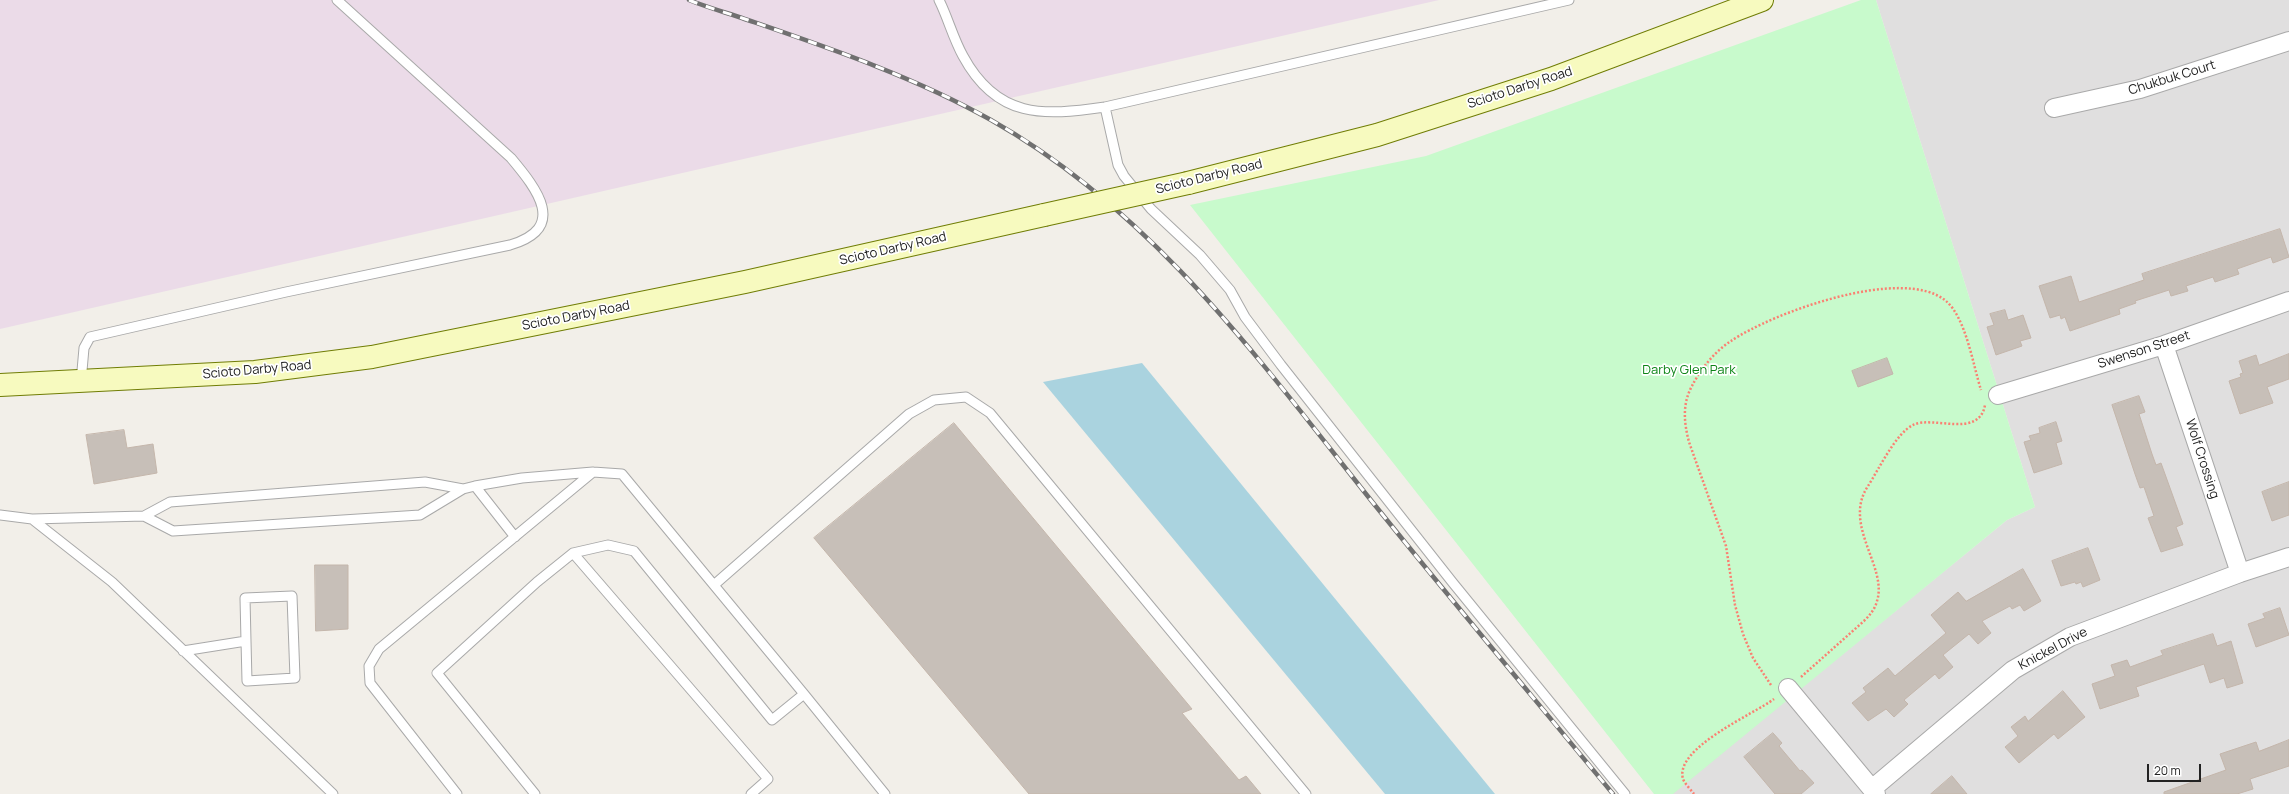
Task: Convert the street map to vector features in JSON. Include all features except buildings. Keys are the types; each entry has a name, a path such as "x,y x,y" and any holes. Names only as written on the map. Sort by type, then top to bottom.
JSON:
{"main road":[{"name":"Scioto Darby Road","path":"0,385 255,372 372,357 745,282 1188,183 1378,135 1551,79 1762,0"}],"street":[{"name":"Chukbuk Court","path":"2054,108 2140,89 2289,41"},
{"name":"Swenson Street","path":"1992,398 2164,345 2289,300"},
{"name":"Wolf Crossing","path":"2164,345 2240,573"},
{"name":"Knickel Drive","path":"1874,792 2013,670 2070,637 2240,573 2289,557"},
{"path":"1784,692 1874,792"}],"lane":[{"path":"81,382 84,348 90,337 286,292 510,245 527,238 540,227 544,215 542,202 530,181 511,158 338,0"},
{"path":"939,0 964,57 988,89 1006,101 1022,108 1056,113 1105,107 1569,0"},
{"path":"1105,107 1118,165 1124,176 1151,209 1200,255 1230,290 1245,317 1281,365 1453,583 1625,794"},
{"path":"714,585 909,414 934,400 966,397 990,413 1306,794"},
{"path":"457,794 370,683 368,666 379,649 593,472"},
{"path":"144,516 173,531 420,514 463,489 475,486 522,478 593,472 622,474 885,794"},
{"path":"0,515 32,519 144,516 170,502 425,482 463,489"},
{"path":"475,486 515,537"},
{"path":"32,519 112,582 333,794"},
{"path":"535,794 437,673 537,582 573,553 608,545 634,551 772,720 804,694"},
{"path":"573,553 768,779 751,794"},
{"path":"292,596 295,678 247,681 246,641 245,598 292,596"},
{"path":"184,651 246,641"}],"path":[{"path":"1694,794 1684,781 1683,776 1684,766 1689,756 1706,741 1762,708 1784,692 1864,621 1872,612 1878,600 1877,576 1861,528 1860,511 1865,490 1895,441 1912,425 1923,422 1954,425 1972,422 1982,413 1992,398 1954,310 1940,297 1915,289 1873,290 1824,300 1776,318 1732,340 1715,355 1699,374 1686,400 1685,428 1688,442 1726,546 1735,605 1743,634 1760,670 1784,692"}],"shaded area":[{"path":"0,0 1439,0 0,329"},
{"path":"1876,0 2289,0 2289,794 1671,794 2007,520 2035,507"}],"green space":[{"name":"Darby Glen Park","path":"1861,0 1876,0 2035,507 2007,520 1673,794 1654,794 1190,205 1426,156"}],"water":[{"path":"1142,363 1495,794 1385,794 1043,382"}],"railway":[{"path":"689,0 869,63 961,104 991,120 1050,157 1104,199 1154,244 1201,293 1246,344 1403,540 1613,794"}]}
